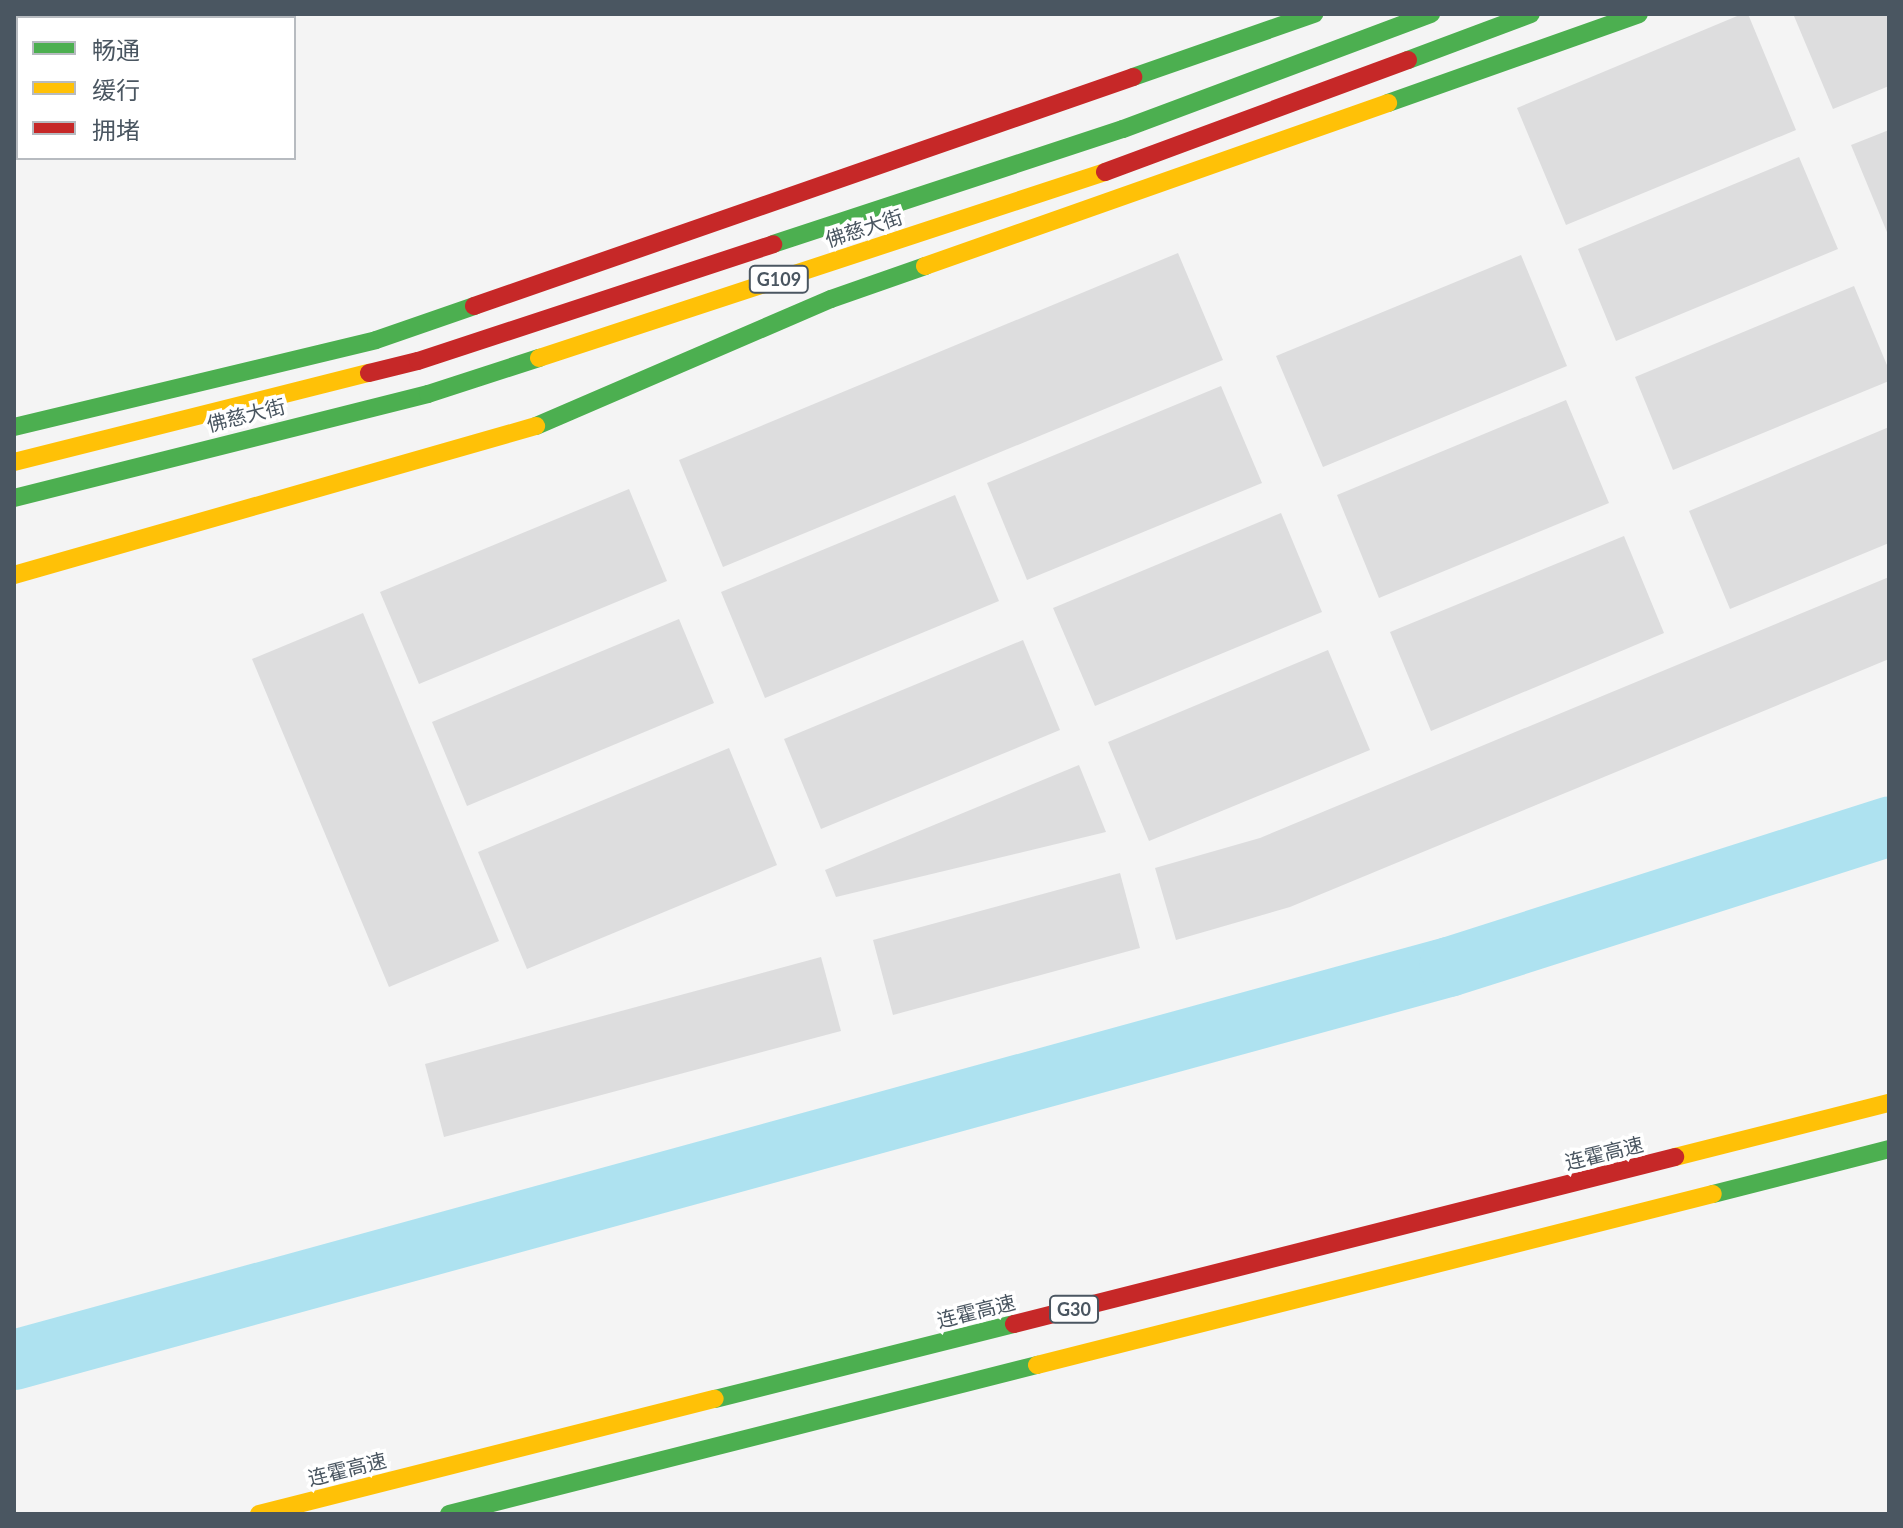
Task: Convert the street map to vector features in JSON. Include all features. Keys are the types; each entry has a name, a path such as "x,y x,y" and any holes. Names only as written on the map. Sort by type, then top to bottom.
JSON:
{"main road":[{"path":"14,427 376,340 1314,14"},
{"name":"佛慈大街","path":"14,462 227,406 418,361 1123,129 1431,14"},
{"name":"佛慈大街","path":"14,498 428,394 1135,162 1531,14"},
{"path":"14,575 521,432 831,299 1639,14"},
{"name":"连霍高速","path":"259,1514 1889,1103"},
{"name":"G30","path":"449,1514 1889,1149"}],"green space":[{"path":"14,14 203,14 16,16 14,48"}],"building":[{"path":"1748,14 1796,130 1566,225 1517,108"},
{"path":"1889,14 1889,86 1833,109 1794,16"},
{"path":"1889,130 1889,237 1851,145"},
{"path":"1799,157 1838,249 1616,341 1578,249"},
{"path":"1178,253 1223,360 723,567 679,460"},
{"path":"1521,255 1567,366 1323,467 1276,356"},
{"path":"1854,286 1889,370 1889,381 1673,470 1635,377"},
{"path":"1221,386 1262,483 1027,580 987,483"},
{"path":"1566,400 1609,503 1379,598 1337,495"},
{"path":"1889,427 1889,543 1730,609 1689,511"},
{"path":"629,489 667,581 419,684 380,592"},
{"path":"955,495 999,601 765,698 721,592"},
{"path":"1281,513 1322,612 1095,706 1053,608"},
{"path":"1624,536 1664,633 1431,731 1390,632"},
{"path":"1889,577 1889,659 1290,907 1176,940 1155,868 1260,838"},
{"path":"363,613 499,941 389,987 252,659"},
{"path":"679,619 714,703 467,806 432,722"},
{"path":"1023,640 1060,730 821,829 784,739"},
{"path":"1328,650 1370,750 1149,841 1108,742"},
{"path":"729,748 777,865 527,969 478,852"},
{"path":"1079,765 1106,832 836,897 825,870"},
{"path":"1120,873 1140,948 893,1015 873,940"},
{"path":"821,957 841,1031 444,1137 425,1064"}],"waterway":[{"path":"14,1360 1449,967 1889,827"}],"traffic: fast":[{"path":"1133,77 1314,14"},
{"path":"773,244 1123,129 1431,14"},
{"path":"1408,60 1531,14"},
{"path":"1388,103 1639,14"},
{"path":"536,426 831,299 925,266"},
{"path":"14,427 376,340 474,306"},
{"path":"14,498 428,394 539,358"},
{"path":"1713,1194 1889,1149"},
{"path":"715,1399 1014,1324"},
{"path":"449,1514 1037,1365"}],"traffic: slow":[{"path":"925,266 1388,103"},
{"path":"539,358 1105,172"},
{"path":"14,462 369,373"},
{"path":"14,575 536,426"},
{"path":"1675,1157 1889,1103"},
{"path":"1037,1365 1713,1194"},
{"path":"259,1514 715,1399"}],"traffic: jam":[{"path":"1105,172 1408,60"},
{"path":"474,306 1133,77"},
{"path":"369,373 418,361 773,244"},
{"path":"1014,1324 1675,1157"}]}
